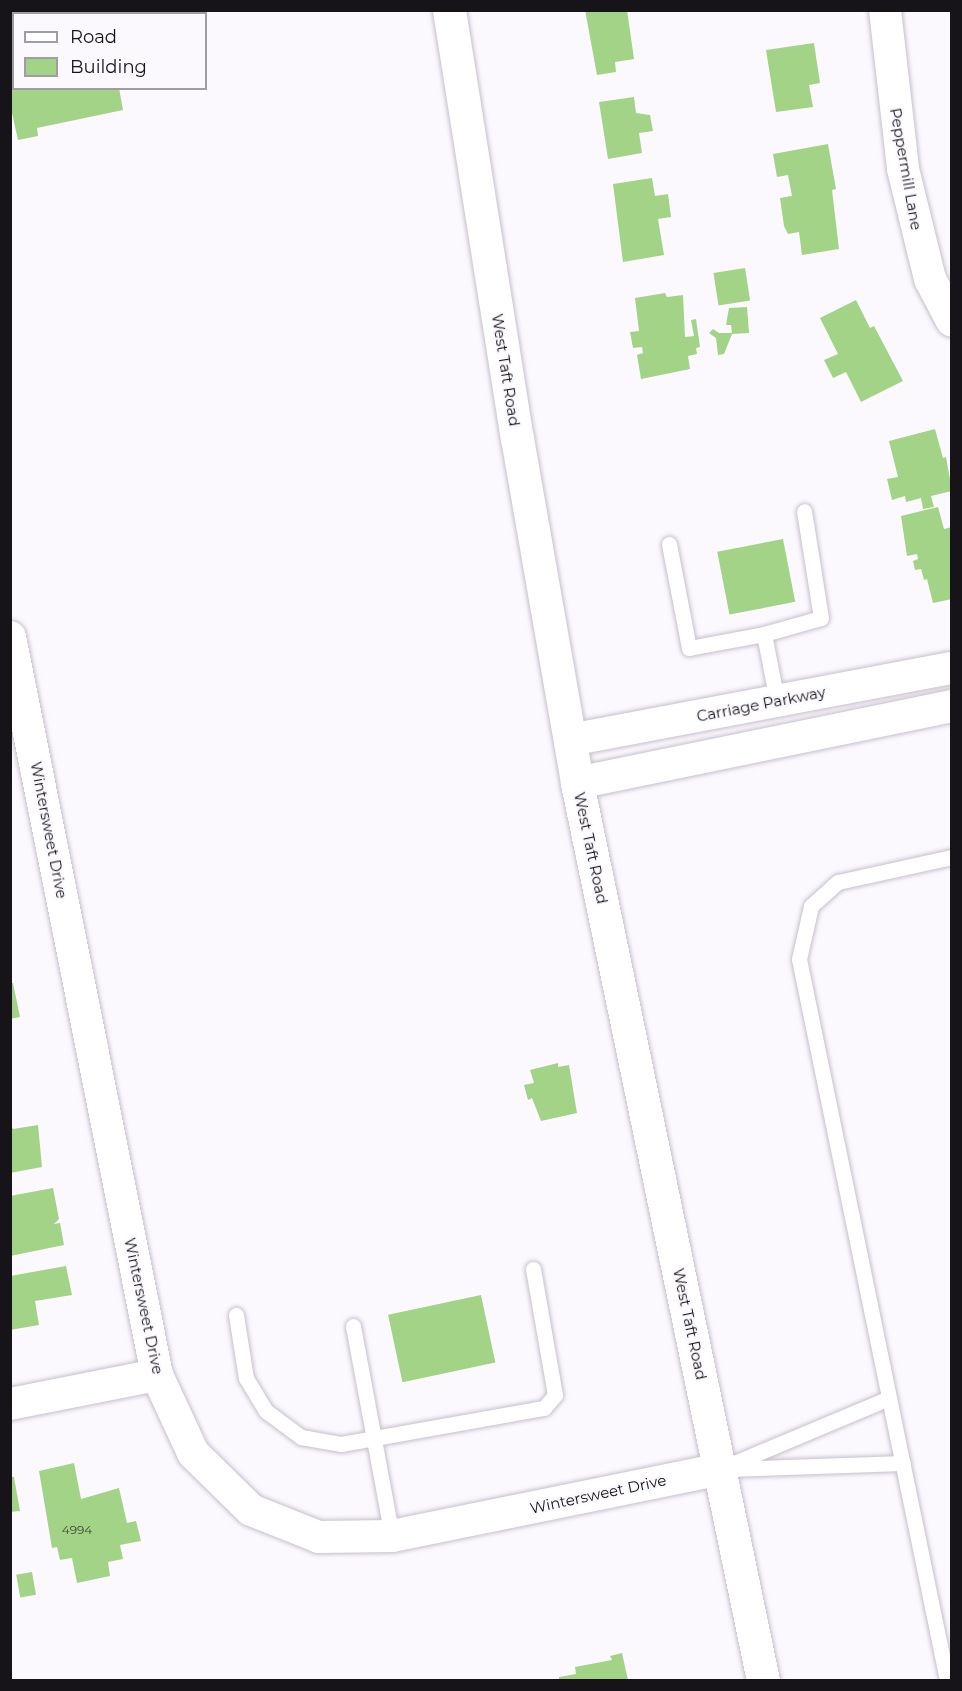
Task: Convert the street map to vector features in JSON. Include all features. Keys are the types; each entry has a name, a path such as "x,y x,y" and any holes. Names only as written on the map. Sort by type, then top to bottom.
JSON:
{"main road":[{"name":"West Taft Road","path":"450,10 578,783 763,1680"}],"street":[{"name":"Peppermill Lane","path":"885,10 903,169 930,279 951,321"},
{"name":"Wintersweet Drive","path":"10,637 157,1375 193,1453 251,1510 319,1537 392,1536 720,1469"},
{"name":"Carriage Parkway","path":"570,740 951,668"},
{"path":"777,701 784,741"},
{"path":"578,783 951,705"},
{"path":"10,1404 157,1375"}],"lane":[{"path":"669,544 689,648 764,633 821,618 804,511"},
{"path":"764,633 777,701"},
{"path":"947,1680 799,959 811,906 838,882 951,857"},
{"path":"236,1315 246,1378 266,1411 301,1437 341,1444 544,1408 555,1395 533,1269"},
{"path":"353,1326 392,1536"},
{"path":"720,1469 889,1398"},
{"path":"720,1469 903,1463"}],"building":[{"path":"585,10 627,10 634,59 615,62 616,72 597,75"},
{"path":"814,43 820,83 809,85 813,107 776,112 766,50"},
{"path":"12,77 12,90 119,90 123,110 37,128 38,136 18,140 10,104"},
{"path":"634,97 636,113 650,115 653,131 639,133 642,153 608,159 599,102"},
{"path":"828,144 836,189 832,190 839,249 802,255 799,232 788,234 784,226 780,198 792,196 788,175 777,177 773,154"},
{"path":"652,178 655,196 668,194 671,217 658,219 664,255 623,262 613,184"},
{"path":"745,268 750,301 719,306 713,273"},
{"path":"665,293 667,297 683,295 685,337 694,336 691,320 696,319 700,347 696,348 697,354 688,356 690,369 641,379 637,355 643,353 642,347 633,348 630,332 639,331 635,298"},
{"path":"856,300 870,328 874,326 903,381 861,402 846,372 833,378 824,360 838,354 820,318"},
{"path":"747,307 749,333 732,334 724,354 718,355 716,338 709,333 713,329 719,333 732,333 731,325 726,325 729,308"},
{"path":"935,429 943,458 946,457 952,491 931,496 934,507 923,509 921,498 906,502 905,496 892,500 887,479 898,477 889,441"},
{"path":"938,507 944,529 952,527 952,599 933,603 927,579 924,580 921,569 915,570 913,561 918,559 917,554 907,556 901,516"},
{"path":"783,539 795,602 729,615 717,552"},
{"path":"13,983 20,1017 10,1019 10,984"},
{"path":"558,1063 558,1067 569,1065 577,1113 541,1121 532,1098 528,1100 524,1085 534,1083 530,1070"},
{"path":"10,1123 13,1129 38,1125 42,1167 10,1173"},
{"path":"53,1188 59,1219 54,1224 60,1223 64,1245 10,1256 10,1196"},
{"path":"66,1266 72,1295 35,1301 39,1325 10,1330 10,1276"},
{"path":"481,1295 495,1362 402,1382 388,1315"},
{"path":"74,1463 81,1499 119,1488 127,1523 136,1521 141,1541 120,1545 123,1559 108,1562 110,1576 77,1583 72,1558 60,1560 57,1547 52,1548 39,1471"},
{"path":"10,1477 14,1477 20,1511 10,1512"},
{"path":"32,1572 36,1595 20,1597 16,1575"},
{"path":"622,1653 628,1680 559,1680 559,1677 576,1674 575,1667 612,1660 610,1656"}]}
